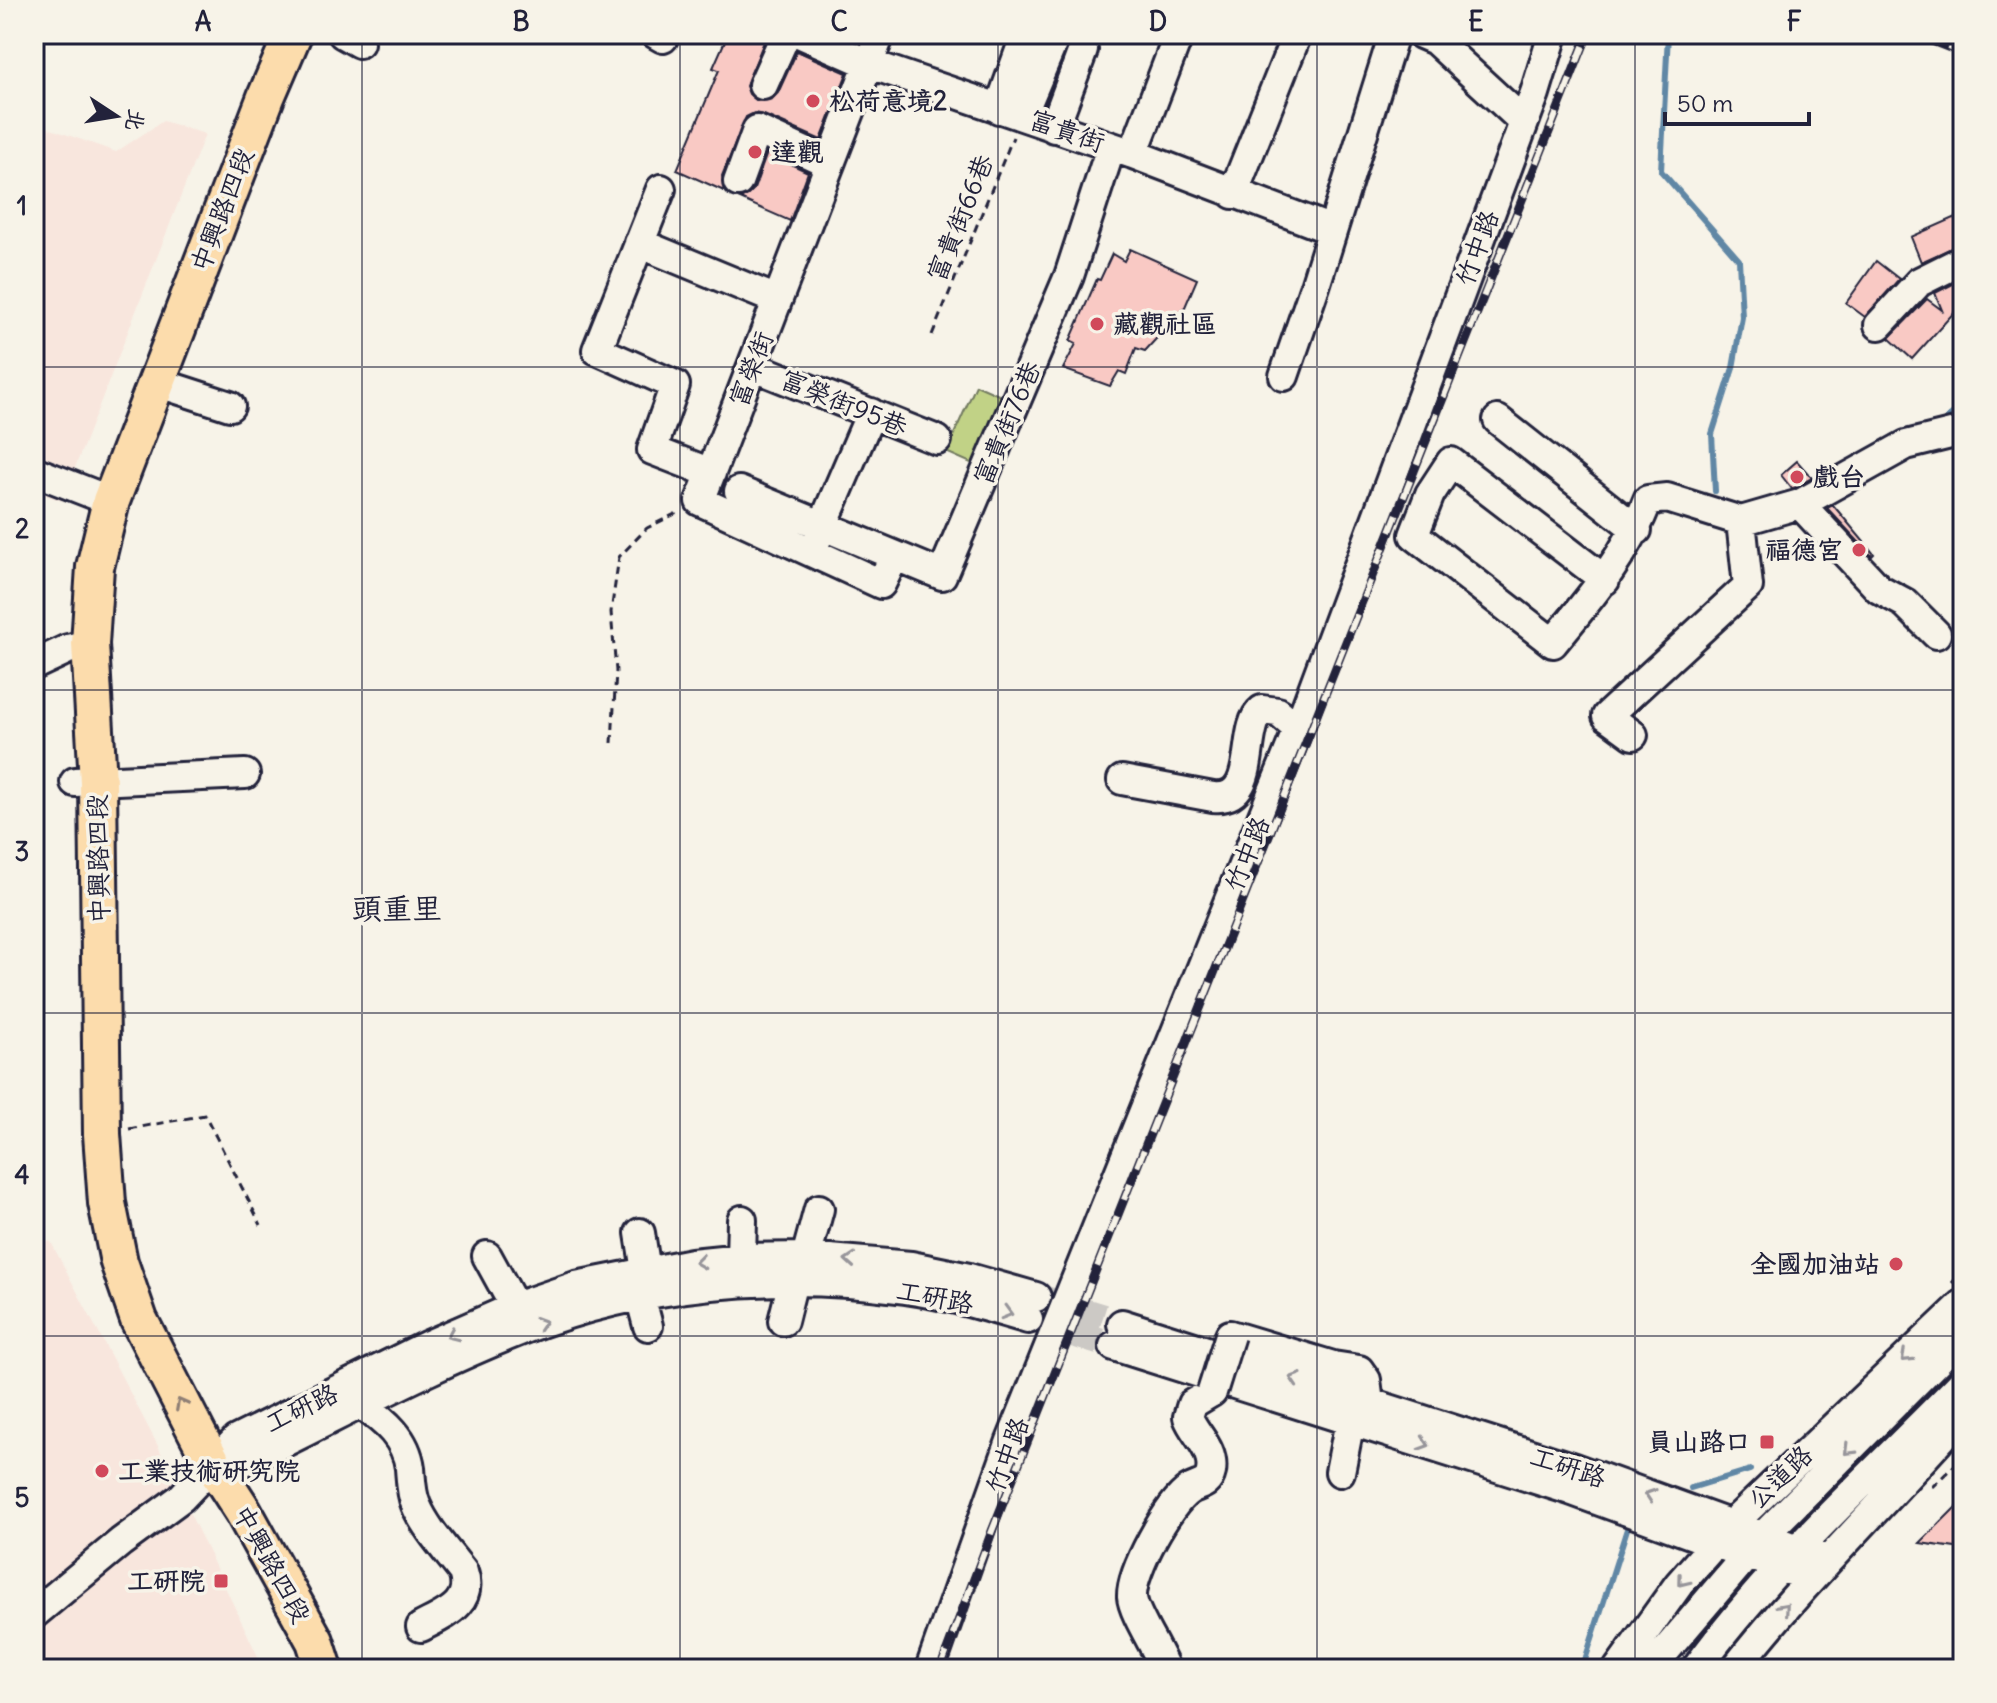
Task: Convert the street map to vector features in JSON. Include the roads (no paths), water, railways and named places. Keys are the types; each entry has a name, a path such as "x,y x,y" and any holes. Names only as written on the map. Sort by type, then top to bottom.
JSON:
{"main road":[{"name":"中興路四段","path":"266,34 100,496 95,567 79,646 102,1134 107,1203 119,1262 139,1320 206,1474 303,1669"},
{"name":"中興路四段","path":"100,496 156,382 260,111 293,34"},
{"name":"中興路四段","path":"86,782 86,1207 98,1268 120,1332 157,1411 206,1474 243,1511 315,1641 324,1669"}],"street":[{"path":"763,85 786,34"},
{"name":"富貴街","path":"801,34 867,63 1122,150 1332,230"},
{"name":"富榮街","path":"812,553 700,501 880,34"},
{"path":"1122,150 1179,34"},
{"path":"1233,194 1297,34"},
{"path":"1284,376 1394,34"},
{"path":"1421,34 1435,40 1524,122"},
{"name":"竹中路","path":"930,1669 1011,1441 1298,729 1524,122 1553,34"},
{"path":"1011,112 1040,36"},
{"path":"1054,128 1083,50"},
{"path":"738,182 757,130 829,163"},
{"name":"富貴街76巷","path":"739,491 823,525 892,563 942,575 1122,150"},
{"path":"661,189 597,350 675,385 652,450 711,473"},
{"path":"639,243 777,300"},
{"path":"1879,325 1919,282 1963,260"},
{"name":"富榮街95巷","path":"752,366 937,440"},
{"path":"156,382 230,406"},
{"path":"871,413 812,553 881,584 892,563"},
{"path":"1498,420 1637,530"},
{"path":"1605,580 1451,462 1430,494 1414,535 1553,643 1605,580 1637,530 1648,500 1667,498 1741,521 1800,504 1906,445 1963,431"},
{"path":"34,471 100,496"},
{"path":"1800,504 1879,589 1905,603 1936,634"},
{"path":"1633,735 1607,716 1748,586 1741,521"},
{"path":"34,665 79,646"},
{"path":"1122,780 1213,797 1227,796 1233,793 1245,771 1252,722 1256,715 1270,709 1298,729"},
{"path":"86,782 245,774"},
{"path":"783,1321 819,1209"},
{"path":"741,1258 742,1220"},
{"path":"640,1233 648,1326"},
{"path":"487,1256 515,1307"},
{"name":"工研路","path":"206,1474 248,1460 441,1364 524,1329 580,1311 643,1284 741,1258 851,1283 907,1289 963,1301 1032,1308"},
{"name":"工研路","path":"206,1474 236,1440 428,1345 515,1307 576,1286 741,1281 799,1269"},
{"name":"公道路","path":"1618,1669 1679,1584 1724,1533 1963,1304"},
{"name":"工研路","path":"1118,1335 1359,1412 1574,1468 1724,1533 1820,1569"},
{"path":"1165,1669 1132,1601 1133,1581 1146,1550 1172,1508 1189,1490 1200,1486 1209,1477 1211,1465 1204,1441 1188,1417 1192,1404 1212,1392 1230,1335 1333,1366 1359,1370 1366,1380 1340,1472"},
{"name":"公道路","path":"1650,1669 1756,1545 1963,1335"},
{"path":"1696,1669 1738,1613 1789,1557 1963,1382"},
{"path":"362,1405 398,1435 409,1464 415,1503 463,1572 466,1581 466,1591 454,1610 421,1627"},
{"path":"1735,1669 1820,1569 1899,1487 1963,1414"},
{"path":"34,1614 121,1542 181,1498 206,1474"}],"waterway":[{"path":"1668,34 1661,171 1739,260 1742,317 1733,368 1712,434 1715,491"},
{"path":"1948,418 1963,404"},
{"path":"1691,1488 1750,1470"},
{"path":"1585,1660 1627,1529"}],"tunnel":[{"path":"1036,1297 1122,1324"},
{"path":"1033,1320 1114,1346"}],"railway":[{"path":"940,1669 992,1531 1588,34"},
{"path":"1914,34 1963,53"}],"place":[{"name":"松荷意境2","path":"813,101"},
{"name":"達觀","path":"755,152"},
{"name":"藏觀社區","path":"1097,324"},
{"name":"戲台","path":"1797,477"},
{"name":"福德宮","path":"1859,550"},
{"name":"全國加油站","path":"1896,1264"},
{"name":"員山路口","path":"1767,1442"},
{"name":"工業技術研究院","path":"102,1471"},
{"name":"工研院","path":"221,1581"}],"district":[{"name":"頭重里","path":"397,909"}]}
